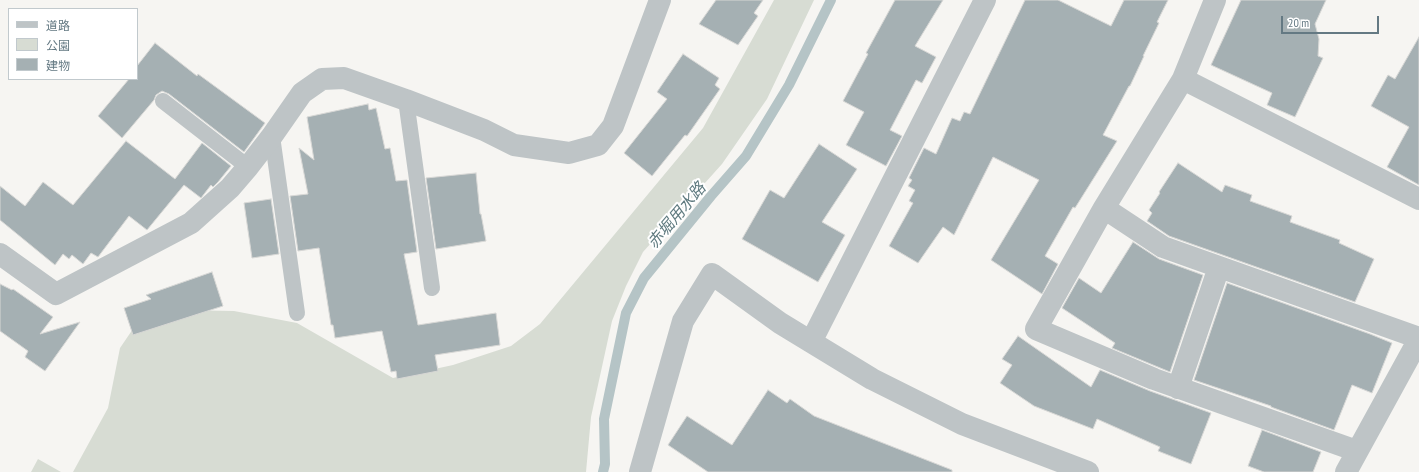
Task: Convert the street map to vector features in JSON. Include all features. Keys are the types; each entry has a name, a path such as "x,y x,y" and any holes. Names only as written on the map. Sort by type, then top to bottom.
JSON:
{"street":[{"path":"0,254 56,294 192,223 230,188 248,167 302,93 322,79 344,78 484,130 514,145 569,153 598,145 613,126 660,0"},
{"path":"811,342 985,0"},
{"path":"1215,0 1183,79 1104,208 1036,329 1154,379 1358,451"},
{"path":"1183,79 1419,199"},
{"path":"1104,208 1163,247 1419,339 1346,472"},
{"path":"1178,388 1219,267"},
{"path":"640,472 683,321 712,274 780,323 872,379 962,424 1088,472"}],"lane":[{"path":"406,100 432,288"},
{"path":"163,101 248,167"},
{"path":"272,136 297,313"}],"green space":[{"path":"774,0 814,0 767,99 722,164 643,252 626,286 612,321 591,417 586,472 73,472 108,408 120,348 137,323 180,310 234,311 297,323 393,378 453,365 511,346 540,324 703,128"},
{"path":"38,459 61,472 31,472"}],"building":[{"path":"716,0 763,0 754,13 758,16 738,45 699,24"},
{"path":"895,0 943,0 915,46 936,57 922,83 916,80 890,130 902,136 886,166 846,145 864,112 843,101 868,54 866,53"},
{"path":"1025,0 1058,0 1111,26 1124,0 1168,0 1130,86 1103,135 1117,141 1075,208 1073,207 1045,256 1058,264 1042,294 991,260 1039,180 993,157 954,235 943,227 918,263 889,246 913,203 909,201 915,190 908,186 912,180 909,178 924,148 936,154 952,118 960,121 964,112 970,114"},
{"path":"1241,0 1326,0 1315,24 1319,39 1318,56 1323,58 1295,117 1267,105 1272,93 1211,65"},
{"path":"1419,37 1419,185 1387,167 1409,127 1371,106 1388,75 1395,79"},
{"path":"155,43 197,76 198,74 265,123 244,152 169,94 162,91 156,95 154,100 122,138 98,116 128,80 138,80 138,65"},
{"path":"683,54 719,78 715,85 720,89 687,136 685,135 652,176 624,153 667,99 657,92"},
{"path":"368,104 369,110 376,108 385,149 390,148 396,181 407,180 417,252 404,254 418,325 496,313 500,345 435,355 438,371 397,379 396,371 391,372 382,331 335,338 333,325 331,325 319,248 298,251 290,196 308,194 299,148 314,160 307,117"},
{"path":"126,141 175,179 202,143 231,166 213,187 211,185 201,198 184,185 147,230 129,216 98,257 91,253 83,264 72,255 69,259 63,254 55,265 0,220 0,186 25,206 43,182 73,205"},
{"path":"819,144 857,169 822,222 845,235 818,282 742,239 770,190 784,198"},
{"path":"1178,163 1222,192 1225,185 1252,195 1250,201 1292,216 1290,222 1340,240 1339,243 1374,259 1355,302 1169,236 1147,221 1152,213 1149,210"},
{"path":"476,173 480,214 486,241 436,249 426,178"},
{"path":"271,199 279,254 252,258 244,203"},
{"path":"1133,242 1159,259 1203,275 1170,372 1112,348 1115,343 1062,308 1079,278 1101,293"},
{"path":"212,272 223,306 133,335 124,308 151,299 146,295"},
{"path":"1227,283 1392,343 1372,393 1352,385 1334,430 1271,406 1194,380"},
{"path":"0,284 12,290 13,289 53,317 40,334 80,322 45,371 25,357 28,351 0,331"},
{"path":"1018,336 1091,387 1100,370 1150,391 1211,413 1191,464 1158,451 1160,447 1097,419 1093,429 1034,406 1000,383 1012,365 1002,359"},
{"path":"768,390 787,403 790,399 814,416 952,470 952,472 708,472 668,445 687,416 732,445"},
{"path":"1262,430 1321,452 1313,472 1264,472 1248,466"}],"waterway":[{"name":"赤堀用水路","path":"603,472 605,464 604,419 626,313 644,278 746,156 789,85 831,0"}]}
